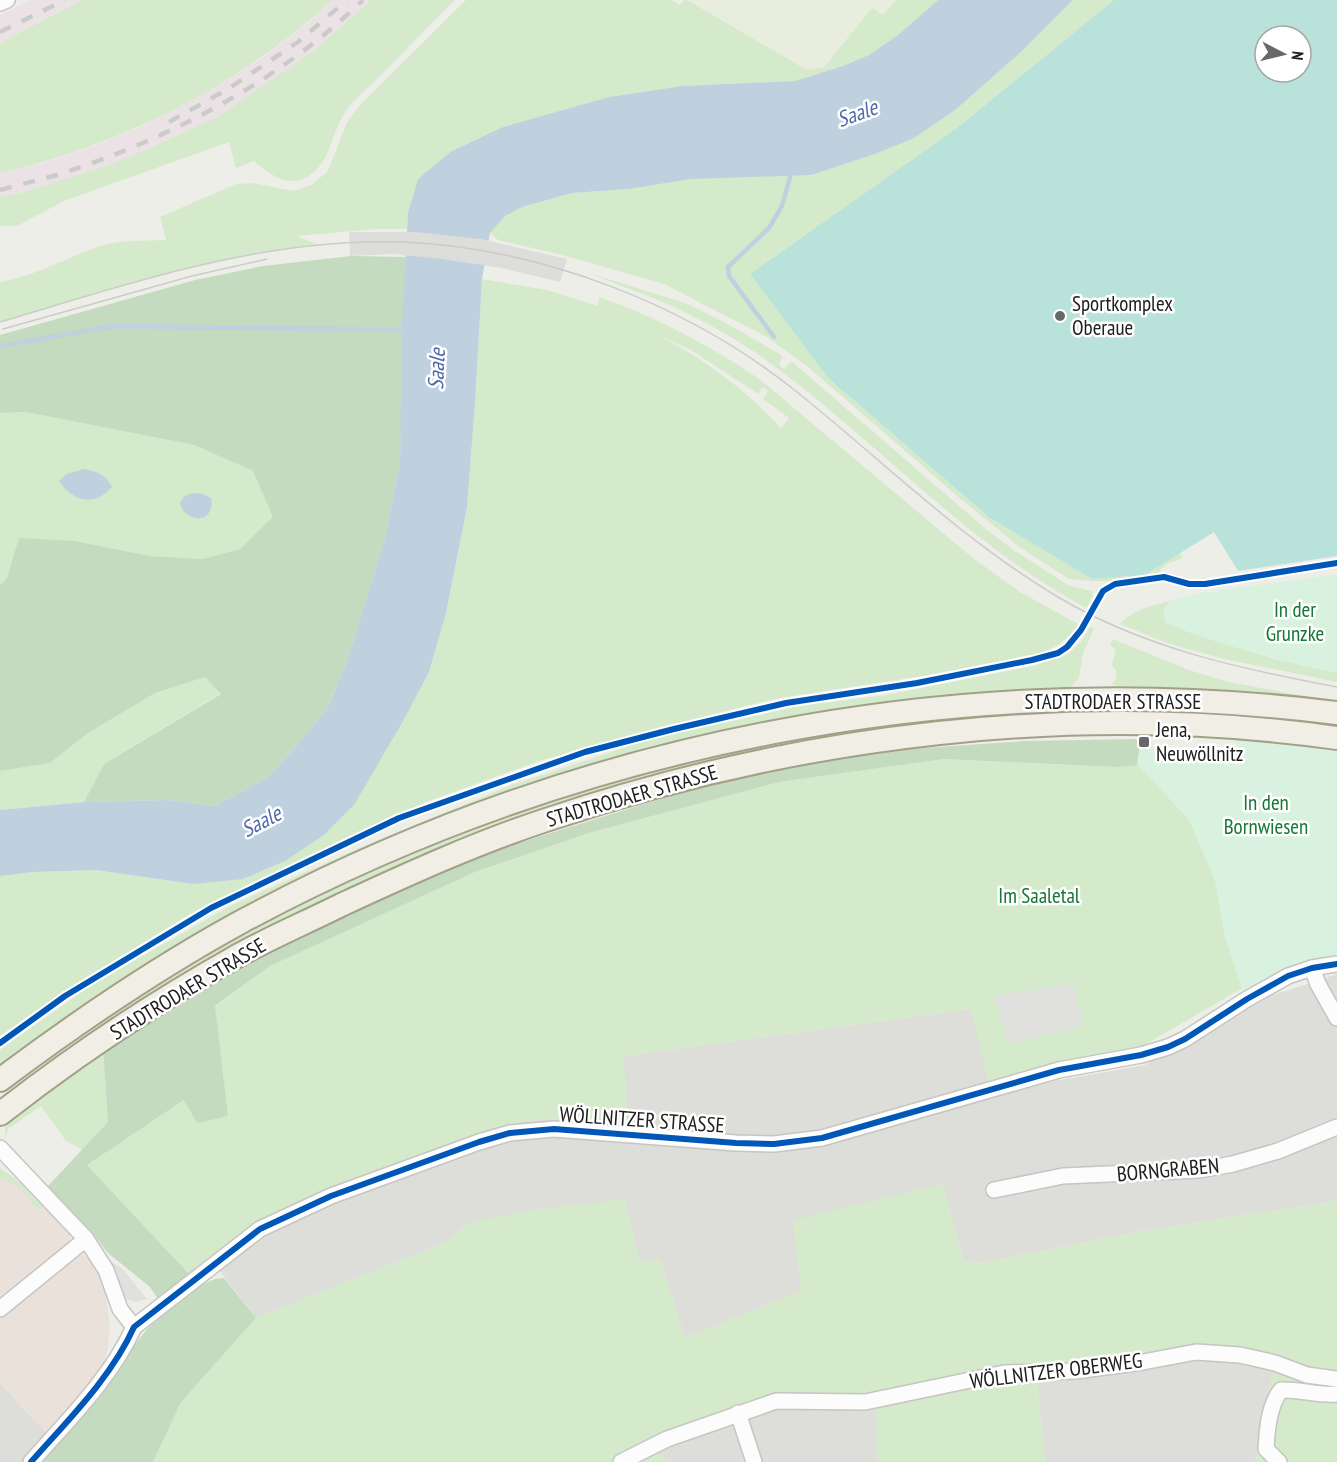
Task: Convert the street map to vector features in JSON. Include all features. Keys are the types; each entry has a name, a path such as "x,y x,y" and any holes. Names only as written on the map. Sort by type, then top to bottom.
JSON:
{"main road":[{"name":"STADTRODAER STRASSE","path":"0,1080 57,1038 160,970 238,923 291,896 362,862 507,804 600,774 679,752 848,719 926,709 1024,701 1125,699 1238,703 1337,713"},
{"name":"STADTRODAER STRASSE","path":"0,1114 81,1055 159,1003 233,958 278,935 413,871 467,849 544,820 693,776 850,744 980,729 1085,724 1227,726 1337,738"}],"street":[{"path":"0,3 7,0"},
{"name":"WÖLLNITZER STRASSE","path":"32,1462 82,1404 125,1348 135,1327 260,1228 331,1196 479,1142 510,1133 554,1129 774,1144 822,1138 1059,1070 1141,1055 1168,1047 1288,976 1312,968 1337,964"},
{"path":"1312,968 1337,1018"},
{"name":"BORNGRABEN","path":"994,1190 1063,1176 1199,1170 1233,1164 1278,1151 1337,1127"},
{"path":"0,1148 86,1239 106,1270 120,1309 135,1327"},
{"path":"0,1309 86,1239"},
{"name":"WÖLLNITZER OBERWEG","path":"621,1462 667,1439 776,1401 865,1402 1004,1373 1075,1371 1196,1352 1240,1355 1275,1363 1307,1375 1337,1379"},
{"path":"1279,1462 1266,1449 1267,1430 1276,1396 1281,1390 1337,1394"},
{"path":"738,1413 754,1462"}],"shaded area":[{"path":"30,0 82,0 0,43 0,15"},
{"path":"333,0 371,0 316,49 219,116 101,168 0,197 0,173 42,163 96,145 142,126 224,82 262,58 308,23"},
{"name":"Sportkomplex Oberaue","path":"1114,0 1337,0 1337,556 1238,571 1214,532 1145,575 1092,579 990,518 828,378 750,274 957,128"},
{"path":"1337,974 1337,1201 1142,1231 981,1263 963,1261 943,1184 801,1291 685,1338 660,1260 640,1264 467,1223 447,1242 256,1318 209,1257 257,1224 330,1191 444,1147 524,1121 580,1118 627,1123 623,1056 971,1009 992,1092 1145,1065 1268,997"},
{"path":"1073,984 1084,1025 1008,1044 995,996"},
{"path":"0,1168 36,1196 71,1231 71,1236 67,1246 0,1304"},
{"path":"82,1255 92,1260 104,1281 110,1324 108,1349 99,1376 49,1436 0,1383 0,1317 71,1258"},
{"path":"111,1262 122,1268 147,1299 136,1302 122,1298"},
{"path":"1141,1359 1275,1359 1255,1462 1045,1462 1035,1364 1078,1367"},
{"path":"0,1383 49,1436 26,1462 0,1462"},
{"path":"780,1394 876,1394 878,1462 666,1462 656,1439 698,1419"}],"green space":[{"path":"82,0 333,0 259,59 178,108 91,146 0,173 0,43"},
{"path":"371,0 455,0 357,98 341,119 322,164 307,177 292,181 285,180 272,175 254,161 236,168 229,142 64,201 17,226 0,226 0,197 101,168 219,116 316,49"},
{"path":"466,0 672,0 680,5 687,0 807,70 824,67 872,8 883,15 896,0 938,0 898,35 869,55 795,81 682,86 609,97 503,127 452,151 408,213 407,229 378,229 296,236 317,244 248,254 172,272 0,322 0,282 39,271 88,250 109,244 125,241 166,240 160,217 236,184 251,183 294,191 311,185 327,172 346,124 359,106"},
{"path":"687,0 896,0 884,15 872,9 823,67 807,70"},
{"path":"1073,0 1114,0 957,128 750,274 828,378 990,518 1092,579 1145,575 1180,553 1183,558 1167,564 1161,569 1160,574 1113,581 1069,579 1018,546 807,366 765,336 664,284 566,256 498,240 490,233 505,216 522,207 572,193 629,189 691,179 1022,51"},
{"path":"351,256 406,257 400,463 385,538 347,662 327,709 265,779 214,806 169,800 84,802 104,764 221,694 205,677 155,693 88,733 50,763 0,771 0,585 7,578 19,538 75,541 150,556 203,559 240,549 273,517 253,471 194,445 26,412 0,413 0,335 195,280 263,266"},
{"path":"592,274 685,303 783,356 779,364 784,369 791,361 986,529 1015,551 1070,586 1092,591 1093,595 1086,608 999,552 800,386 750,349 711,325 669,305"},
{"path":"482,279 547,290 598,306 599,297 681,332 758,378 974,559 1020,592 1078,624 1064,640 1040,653 922,676 774,699 645,731 539,761 426,802 190,914 60,994 0,1036 0,876 33,872 96,870 193,884 395,732 429,672 446,613 467,507","holes":["657,335 691,350 758,394 763,387 768,391 763,399 789,418 781,428 724,376"]},
{"path":"26,412 194,445 253,471 274,517 240,549 203,559 150,556 75,541 7,578 0,585 0,413"},
{"name":"In der Grunzke","path":"1337,574 1337,673 1229,646 1166,623 1163,609 1173,600 1200,593"},
{"path":"1173,600 1163,609 1188,632 1275,659 1337,673 1337,682 1220,658 1167,643 1120,624 1138,611"},
{"path":"1090,627 1094,629 1083,653 1079,678 1069,689 869,709 367,853 0,1070 0,1050 90,986 230,906 368,844 512,785 650,739 800,706 886,695 1033,666 1061,657 1071,651 1081,642"},
{"path":"1113,639 1189,670 1228,682 1337,702 1125,688 1112,684 1116,678 1116,670 1112,665 1116,649 1110,646"},
{"path":"205,677 221,693 104,764 84,802 0,810 0,771 50,763 88,733 155,693"},
{"path":"981,715 574,804 0,1102 0,1099 83,1038 102,1020 166,977 254,927 320,894 477,826 614,781 761,745 883,724"},
{"name":"In den Bornwiesen","path":"1237,737 1337,750 1337,959 1242,990 1225,937 1215,881 1189,820 1137,764 1140,747 1234,750"},
{"path":"1136,739 1272,902 1141,765 1117,767 944,759 779,782 589,833 475,872 270,966 215,1006 228,1116 197,1123 184,1100 87,1165 189,1274 158,1299 150,1287 108,1253 91,1231 47,1187 108,1122 103,1048 285,938 473,857 686,791 790,765 895,750 1026,741"},
{"name":"Im Saaletal","path":"944,759 1117,767 1141,765 1230,846 1244,987 1141,1047 988,1082 971,1009 624,1056 628,1123 580,1118 524,1121 444,1147 330,1191 257,1224 209,1257 189,1274 87,1165 184,1100 217,1029 215,1007 270,966 475,872 589,833 779,782"},
{"path":"103,1048 108,1122 83,1150 66,1141 41,1106 8,1129 5,1139 5,1128 9,1121"},
{"path":"0,1168 44,1204 42,1209 36,1209 21,1188 0,1178"},
{"path":"943,1184 963,1261 981,1263 1142,1231 1337,1201 1337,1462 1255,1462 1275,1360 1249,1352 1078,1367 1035,1364 1045,1462 878,1462 876,1394 841,1396 780,1394 698,1419 656,1439 666,1462 153,1462 181,1402 256,1318 447,1242 467,1223 531,1210 625,1199 640,1263 660,1259 685,1338 801,1291 793,1220"},
{"path":"224,1278 256,1318 181,1402 153,1462 39,1462 149,1327 194,1288 215,1279"}],"water":[{"name":"Saale","path":"938,0 1073,0 1022,51 955,110 914,138 875,154 811,175 691,179 629,189 572,193 522,207 505,216 490,233 482,279 467,507 446,613 429,672 403,721 354,805 324,835 285,861 243,879 193,884 96,870 33,872 0,876 0,810 84,802 169,800 214,806 265,779 327,709 347,662 385,538 400,463 402,327 408,213 418,179 452,151 503,127 609,97 682,86 795,81 843,66 869,55 898,35"},
{"path":"85,469 101,475 112,487 99,497 84,499 71,494 59,481 66,474"},
{"path":"192,493 203,494 211,498 209,512 205,516 194,518 183,510 180,503 184,497"}],"pier":[{"path":"349,232 415,232 481,239 567,259 560,282 502,268 442,259 393,254 350,256"}],"waterway":[{"path":"774,337 729,276 728,267 769,228 782,206 792,170"},
{"path":"0,346 114,326 406,330"}],"tram line":[{"path":"0,322 199,265 300,247 351,242 403,242 455,247 508,256 560,269 662,308 755,361 797,392 989,551 1023,575 1090,615 1158,643 1193,654 1265,673 1337,687"},
{"path":"3,329 192,276 267,259"}],"railway":[{"path":"0,32 65,0"},
{"path":"169,122 228,89 298,42 347,0"},
{"path":"0,190 58,175 106,158 186,123 262,80 331,29 363,0"}],"cycle path":[{"path":"0,1043 65,996 211,908 399,818 585,752 674,729 786,703 917,683 1058,653 1067,647 1081,630 1103,591 1115,584 1164,577 1189,584 1205,584 1337,563"},
{"path":"31,1462 101,1381 134,1327 260,1229 331,1196 479,1142 510,1133 554,1129 774,1144 822,1138 1059,1070 1141,1055 1168,1047 1288,976 1312,968 1337,964"}],"place":[{"name":"Sportkomplex Oberaue","path":"1060,316"},
{"name":"Jena, Neuwöllnitz","path":"1144,742"}]}
